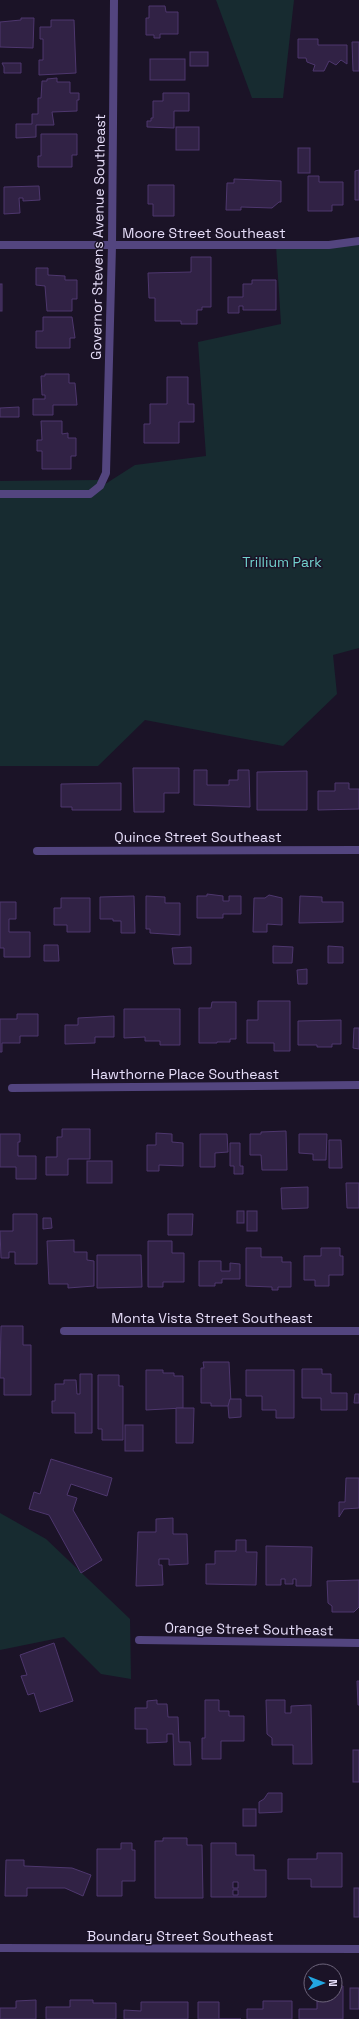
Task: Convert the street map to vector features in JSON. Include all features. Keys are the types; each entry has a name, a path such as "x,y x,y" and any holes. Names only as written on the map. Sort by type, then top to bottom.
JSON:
{"street":[{"name":"Governor Stevens Avenue Southeast","path":"0,494 90,494 100,486 106,474 112,246 114,0"},
{"name":"Moore Street Southeast","path":"0,245 329,245 359,241"},
{"name":"Quince Street Southeast","path":"37,851 359,850"},
{"name":"Hawthorne Place Southeast","path":"12,1088 359,1085"},
{"name":"Monta Vista Street Southeast","path":"64,1331 359,1331"},
{"name":"Orange Street Southeast","path":"139,1640 359,1643"},
{"name":"Boundary Street Southeast","path":"0,1948 359,1949"}],"green space":[{"path":"216,0 294,0 283,98 252,98"},
{"name":"Trillium Park","path":"359,241 359,648 333,655 337,694 283,746 145,720 98,766 0,766 0,481 98,480 99,488 135,465 206,456 198,342 281,324 276,246"},
{"path":"0,1513 46,1539 130,1619 131,1679 101,1674 64,1637 0,1650"}],"building":[{"path":"149,6 165,6 166,12 178,12 178,34 160,34 160,38 154,38 154,35 146,35 146,18 149,18"},
{"path":"21,18 34,18 33,48 0,47 0,22 21,20"},
{"path":"51,20 74,20 76,73 39,75 39,60 43,60 43,39 40,39 40,27 51,27"},
{"path":"298,39 318,39 318,45 347,45 347,64 341,60 336,65 329,61 324,71 313,71 315,65 307,62 306,58 298,58"},
{"path":"352,42 359,42 359,71 353,71"},
{"path":"190,52 208,52 208,66 190,66"},
{"path":"150,59 185,59 185,80 150,80"},
{"path":"2,63 21,63 21,73 4,73"},
{"path":"57,78 57,82 70,82 70,93 79,93 79,100 77,100 77,111 52,112 54,125 36,125 36,137 16,138 16,124 32,124 32,114 38,114 38,98 41,98 42,81"},
{"path":"163,93 189,93 189,111 174,111 174,128 147,127 147,121 151,121 151,118 153,118 153,101 163,101"},
{"path":"176,127 199,127 199,150 176,150"},
{"path":"41,134 77,134 77,155 72,155 72,167 38,167 38,156 41,156"},
{"path":"298,148 310,148 310,173 298,173"},
{"path":"359,170 359,200 355,200 355,171"},
{"path":"308,176 319,176 319,182 343,182 343,205 332,205 332,211 308,211"},
{"path":"234,179 281,181 281,202 272,208 241,207 241,210 226,210 227,183 234,183"},
{"path":"148,185 174,185 174,216 153,216 153,204 148,204"},
{"path":"39,186 40,200 23,201 23,198 19,198 20,213 4,214 4,187"},
{"path":"191,257 211,257 211,307 202,307 202,310 197,310 197,324 181,324 181,321 155,321 155,298 149,298 148,273 191,272"},
{"path":"36,268 48,268 48,275 65,276 65,280 77,280 77,299 72,299 72,311 47,311 45,286 36,285"},
{"path":"252,280 276,280 276,310 243,310 243,306 239,306 239,313 228,313 228,297 243,297 243,284 252,284"},
{"path":"0,284 2,284 2,311 0,311"},
{"path":"43,317 72,317 75,338 70,338 70,348 36,348 36,331 43,331"},
{"path":"45,374 69,374 69,383 75,383 77,405 53,405 53,415 33,415 33,399 45,399 45,395 42,395 41,376 45,376"},
{"path":"167,377 188,377 188,404 194,404 194,422 179,422 179,443 144,443 144,424 150,424 150,404 167,404"},
{"path":"19,407 19,417 0,417 0,408"},
{"path":"41,421 62,421 62,434 68,433 68,438 76,438 76,456 71,456 71,469 42,469 42,451 37,451 37,440 42,440"},
{"path":"133,768 179,768 179,793 164,793 164,812 134,812"},
{"path":"194,770 207,770 207,785 229,785 229,780 238,780 238,770 249,770 250,807 194,805"},
{"path":"307,771 307,810 257,810 257,772"},
{"path":"121,783 121,810 72,810 72,807 61,807 61,784"},
{"path":"335,783 349,783 349,789 359,789 359,809 318,810 318,791 335,791"},
{"path":"207,894 223,896 223,901 229,901 229,896 241,896 241,914 223,914 223,918 197,918 197,896 207,896"},
{"path":"269,895 282,898 282,925 267,924 267,932 253,932 254,898 265,898"},
{"path":"134,896 135,933 121,933 121,921 113,921 113,919 100,919 100,897"},
{"path":"146,896 165,897 165,903 180,903 180,935 150,933 150,929 146,929"},
{"path":"300,896 322,897 322,902 343,902 343,922 299,923"},
{"path":"61,898 90,898 90,932 67,932 67,925 54,925 54,908 61,908"},
{"path":"0,902 16,902 16,919 9,919 9,932 30,932 30,957 4,957 4,948 0,948"},
{"path":"44,945 58,945 59,961 44,961"},
{"path":"273,946 293,947 292,963 273,963"},
{"path":"328,946 343,947 343,963 328,963"},
{"path":"191,947 191,964 174,964 172,948"},
{"path":"307,969 307,984 298,984 297,970"},
{"path":"258,1001 290,1001 290,1051 274,1051 274,1043 247,1043 247,1020 258,1020"},
{"path":"212,1002 236,1002 236,1039 230,1039 230,1042 199,1043 199,1008 211,1008"},
{"path":"124,1009 180,1009 180,1045 160,1045 160,1041 145,1041 145,1037 124,1038"},
{"path":"17,1014 38,1014 38,1036 20,1036 20,1043 2,1043 2,1052 0,1052 0,1019 17,1019"},
{"path":"114,1016 114,1037 95,1037 95,1043 65,1044 65,1025 78,1025 78,1018"},
{"path":"341,1020 341,1044 332,1044 332,1047 298,1045 298,1021"},
{"path":"354,1028 359,1028 359,1049 353,1048"},
{"path":"62,1129 90,1129 90,1159 68,1159 68,1175 46,1175 46,1157 57,1157 57,1137 62,1137"},
{"path":"286,1131 287,1170 262,1170 261,1155 250,1155 250,1134"},
{"path":"156,1133 172,1134 172,1142 183,1143 183,1166 159,1165 159,1171 147,1171 147,1145 156,1145"},
{"path":"0,1134 20,1134 20,1142 18,1142 18,1156 36,1156 36,1179 16,1179 16,1167 0,1167"},
{"path":"200,1134 227,1134 228,1152 215,1153 215,1167 200,1167"},
{"path":"299,1134 327,1134 326,1160 313,1160 313,1154 299,1153"},
{"path":"329,1140 341,1140 342,1168 329,1168"},
{"path":"230,1143 240,1143 240,1166 243,1166 243,1174 234,1174 234,1166 230,1166"},
{"path":"87,1161 112,1161 112,1183 87,1183"},
{"path":"346,1183 359,1183 359,1208 347,1208"},
{"path":"308,1187 308,1208 282,1209 281,1188"},
{"path":"237,1211 244,1211 244,1223 237,1223"},
{"path":"247,1211 257,1211 257,1231 247,1231"},
{"path":"13,1214 37,1214 37,1264 15,1264 15,1252 9,1252 9,1258 1,1258 0,1231 13,1231"},
{"path":"168,1214 193,1214 192,1235 168,1235"},
{"path":"43,1218 51,1218 52,1228 43,1229"},
{"path":"74,1240 74,1252 87,1252 87,1260 94,1261 94,1286 68,1288 68,1284 49,1284 47,1241"},
{"path":"148,1241 172,1241 172,1253 184,1253 184,1282 163,1282 163,1287 148,1287"},
{"path":"246,1248 261,1248 261,1257 282,1257 282,1262 291,1262 291,1287 278,1287 278,1290 272,1290 272,1287 246,1286"},
{"path":"321,1248 340,1248 340,1256 343,1256 343,1275 329,1275 329,1286 315,1286 315,1280 304,1280 304,1256 321,1256"},
{"path":"97,1255 141,1255 142,1287 97,1288"},
{"path":"199,1261 221,1261 221,1271 230,1271 230,1263 240,1264 240,1279 222,1279 222,1283 215,1283 215,1286 199,1286"},
{"path":"1,1326 23,1326 23,1345 31,1345 31,1395 4,1395 4,1378 0,1378"},
{"path":"203,1362 229,1362 231,1403 228,1406 211,1406 211,1403 201,1403 201,1368 204,1368"},
{"path":"302,1369 322,1369 322,1374 331,1374 331,1393 347,1393 347,1410 321,1410 321,1398 302,1398"},
{"path":"146,1370 163,1370 163,1373 174,1373 174,1376 183,1376 183,1408 146,1410"},
{"path":"246,1370 294,1370 294,1418 276,1418 276,1410 262,1410 262,1396 246,1396"},
{"path":"80,1374 92,1374 92,1433 75,1433 75,1413 52,1413 52,1401 55,1401 55,1384 64,1384 64,1380 76,1380 77,1394 80,1394"},
{"path":"98,1375 119,1375 119,1386 123,1386 123,1440 102,1440 102,1429 98,1429"},
{"path":"355,1394 359,1394 359,1403 354,1403"},
{"path":"230,1399 241,1399 241,1417 229,1418 228,1406"},
{"path":"176,1408 194,1408 193,1443 176,1443"},
{"path":"125,1425 143,1425 143,1451 125,1451"},
{"path":"51,1459 112,1478 107,1496 71,1484 67,1495 77,1498 73,1510 102,1560 81,1573 49,1515 29,1509 34,1492 40,1494"},
{"path":"346,1478 359,1478 359,1508 344,1509 339,1517 339,1502 345,1502"},
{"path":"173,1518 173,1534 187,1534 188,1564 169,1565 169,1559 159,1559 159,1565 162,1565 163,1585 136,1586 138,1532 156,1532 156,1519"},
{"path":"236,1540 246,1540 246,1552 257,1552 256,1585 206,1584 206,1564 215,1564 215,1551 236,1551"},
{"path":"266,1546 312,1547 311,1586 296,1586 296,1579 293,1579 293,1584 285,1584 285,1579 281,1579 281,1585 266,1585"},
{"path":"359,1580 359,1607 354,1612 332,1612 332,1606 328,1603 327,1581"},
{"path":"54,1643 73,1701 40,1712 34,1693 28,1695 21,1676 27,1675 20,1655"},
{"path":"357,1681 359,1681 359,1705 358,1705"},
{"path":"157,1700 157,1704 167,1704 168,1717 178,1717 179,1742 190,1742 191,1765 174,1765 173,1734 167,1734 167,1742 147,1743 147,1729 135,1729 135,1708 147,1708 147,1701"},
{"path":"205,1700 219,1700 219,1711 229,1711 229,1716 244,1716 244,1741 221,1741 221,1759 202,1759 202,1738 205,1738"},
{"path":"266,1700 285,1700 285,1713 291,1713 291,1706 311,1705 312,1764 293,1764 293,1745 272,1745 272,1738 267,1734"},
{"path":"353,1750 359,1750 359,1782 353,1782"},
{"path":"268,1793 282,1793 282,1812 259,1813 259,1802 264,1799"},
{"path":"243,1809 256,1809 256,1826 243,1826"},
{"path":"163,1838 187,1838 187,1845 202,1845 203,1898 155,1898 155,1841 163,1841"},
{"path":"121,1843 132,1843 132,1850 135,1850 135,1881 122,1881 122,1896 97,1896 97,1849 121,1849"},
{"path":"211,1843 236,1843 236,1855 254,1855 254,1870 266,1870 266,1897 211,1897","holes":["233,1882 238,1882 238,1888 233,1888","233,1890 238,1890 238,1895 233,1895"]},
{"path":"317,1853 342,1853 342,1887 311,1887 311,1879 288,1879 288,1859 317,1859"},
{"path":"6,1860 24,1860 24,1866 72,1868 91,1875 83,1896 65,1888 27,1888 27,1896 5,1896"},
{"path":"354,1888 359,1888 359,1917 354,1917"},
{"path":"350,1988 359,1988 359,2009 350,2009"},
{"path":"36,2000 36,2019 0,2019 0,2008 16,2008 16,2001"},
{"path":"70,2000 93,2000 93,2003 116,2003 116,2019 46,2019 46,2007 70,2007"},
{"path":"263,2001 292,2001 292,2019 247,2019 247,2009 263,2009"},
{"path":"141,2002 188,2002 188,2019 124,2019 124,2010 141,2011"},
{"path":"198,2002 219,2002 219,2019 198,2019"},
{"path":"317,2003 343,2003 343,2019 299,2019 299,2009 317,2009"}]}
